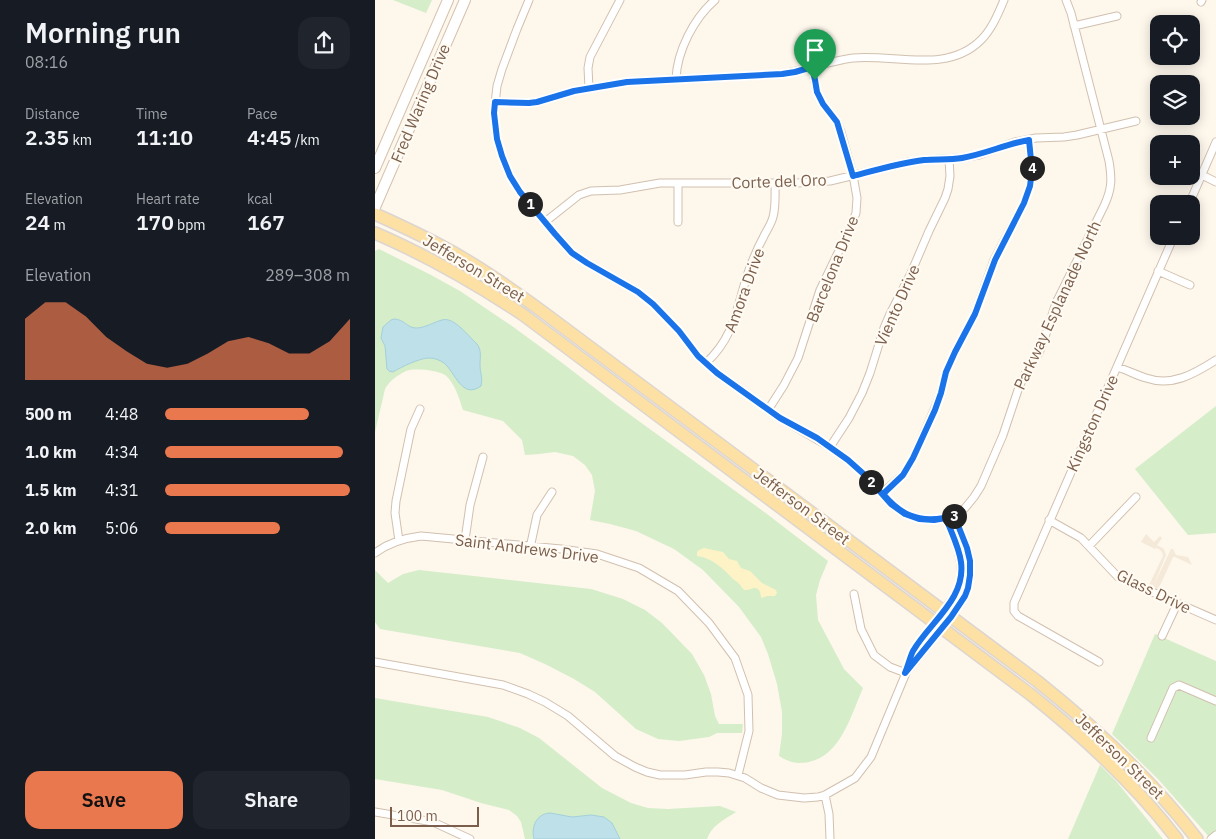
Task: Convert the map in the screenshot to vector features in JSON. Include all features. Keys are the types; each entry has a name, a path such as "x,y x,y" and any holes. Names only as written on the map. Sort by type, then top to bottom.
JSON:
{"main road":[{"name":"Fred Waring Drive","path":"375,168 447,0"},
{"path":"455,22 459,0"},
{"name":"Fred Waring Drive","path":"375,207 465,0"},
{"path":"414,118 413,111 425,76 425,70 419,66"},
{"name":"Jefferson Street","path":"375,214 452,252 500,281 555,321 942,620 1090,744 1118,771 1177,839"},
{"name":"Jefferson Street","path":"375,232 451,270 522,314 942,620 1052,693 1097,731 1152,786 1197,839"}],"street":[{"path":"375,662 503,685 528,694 568,716 624,762 647,772 672,776 718,772 738,775 778,795 804,798 818,797 855,778 871,757 913,652 965,596 968,588 970,561 967,548 950,516 934,520 919,519 905,514 891,504 867,477 848,460 830,447 780,418 717,373 698,356 666,316 653,304 638,292 572,253 520,192 510,176 502,156 497,139 494,113 497,86 502,69 529,0"},
{"path":"589,88 588,68 590,57 620,0"},
{"path":"676,79 679,57 683,47 701,14 715,0"},
{"path":"495,102 537,102 574,91 627,82 782,74 852,58 944,59 957,56 970,49 982,39 992,26 1004,0"},
{"name":"Parkway Esplanade North","path":"950,516 965,508 981,486 1003,435 1019,387 1043,343 1059,296 1109,196 1112,176 1075,26 1066,0"},
{"path":"1075,26 1117,16"},
{"name":"Barcelona Drive","path":"768,410 784,386 798,358 820,290 856,213 857,198 853,176 837,122 823,104 817,92 812,67"},
{"name":"Corte del Oro","path":"545,222 579,195 591,191 620,190 678,183 830,181 909,162 949,159 979,154 1015,142 1064,137 1136,121"},
{"path":"883,494 903,475 913,458 935,410 946,372 975,314 995,260 1024,203 1030,186 1032,170 1029,140"},
{"path":"1193,195 1216,142"},
{"name":"Viento Drive","path":"830,447 849,418 862,392 884,328 945,198 950,176 949,159"},
{"path":"1201,175 1216,182"},
{"path":"678,183 678,222"},
{"name":"Amora Drive","path":"706,363 717,353 725,341 735,318 749,271 775,208 775,183"},
{"name":"Kingston Drive","path":"1099,662 1018,616 1014,610 1014,603 1170,245"},
{"path":"1158,272 1190,285"},
{"path":"1117,366 1147,378 1168,381 1180,379 1197,372 1216,360"},
{"path":"399,541 396,522 396,501 411,429 419,409"},
{"path":"465,540 470,504 483,458"},
{"path":"530,548 537,515 552,492"},
{"path":"1089,546 1136,497"},
{"name":"Glass Drive","path":"1049,520 1081,538 1118,577 1215,619"},
{"name":"Saint Andrews Drive","path":"375,552 399,541 421,536 597,554 639,568 678,591 709,623 735,658 748,695 749,731 738,775"},
{"path":"854,594 861,629 874,655 890,667 905,673"},
{"path":"1162,636 1177,604"},
{"path":"1151,738 1173,688 1179,685 1216,701"},
{"path":"825,795 829,814 830,839"},
{"path":"375,812 433,822 471,839"},
{"path":"1211,839 1216,835"}],"shaded area":[{"path":"1146,534 1154,542 1160,536 1162,538 1157,545 1164,549 1166,555 1153,587 1149,585 1163,556 1159,549 1141,542"},
{"path":"1171,549 1173,549 1176,555 1188,557 1192,565 1173,557 1158,590 1153,587"}],"green space":[{"path":"393,0 432,0 426,13"},
{"path":"379,249 460,291 512,326 828,561 816,595 818,620 844,669 863,688 849,721 837,743 829,751 820,758 804,763 797,763 779,756 782,712 777,684 761,637 739,607 703,570 674,549 636,531 590,520 595,491 592,475 585,465 573,456 555,452 525,455 522,440 503,421 463,410 456,391 448,378 441,373 425,370 406,371 389,383 385,389 375,432 375,251"},
{"path":"1216,406 1216,533 1188,535 1135,469"},
{"path":"375,570 388,583 403,574 419,570 591,589 623,599 645,610 662,623 692,654 704,675 719,724 743,724 742,733 717,733 709,737 679,741 658,739 636,729 595,692 574,679 520,653 380,629 375,622"},
{"path":"1155,634 1216,661 1216,839 1211,839 1159,780 1112,734"},
{"path":"375,698 488,717 520,728 539,738 602,788 631,803 648,808 668,809 720,806 736,812 715,827 707,839 525,839 521,822 509,810 442,790 375,779"},
{"path":"1100,765 1116,781 1163,839 1068,839"}],"sand":[{"path":"704,548 723,552 729,559 737,561 741,568 750,571 762,583 776,590 777,593 775,596 762,598 757,588 744,590 717,564 697,556 697,552"}],"water":[{"path":"394,319 416,328 442,320 451,321 456,324 466,332 480,349 481,386 469,390 459,383 444,363 433,358 421,359 393,372 389,371 387,369 385,346 381,338 383,327"},
{"path":"550,813 572,817 591,815 604,817 612,823 620,839 534,839 533,830 536,822 541,816"}],"route":[{"path":"815,80 812,67 782,74 627,82 574,91 537,102 495,102 494,113 497,139 510,176 520,192 572,253 638,292 666,316 698,356 717,373 780,418 817,438 848,460 867,477 891,504 905,514 919,519 934,520 946,518 959,551 961,562 960,586 913,652 905,673 951,617 965,596 970,575 970,561 954,515 934,520 919,519 905,514 891,504 883,494 903,475 910,465 935,410 946,372 975,314 995,260 1024,203 1030,186 1032,170 1029,140 1015,142 997,149 961,158 909,162 853,176 841,132 837,122 823,104 817,92 815,80"}]}
